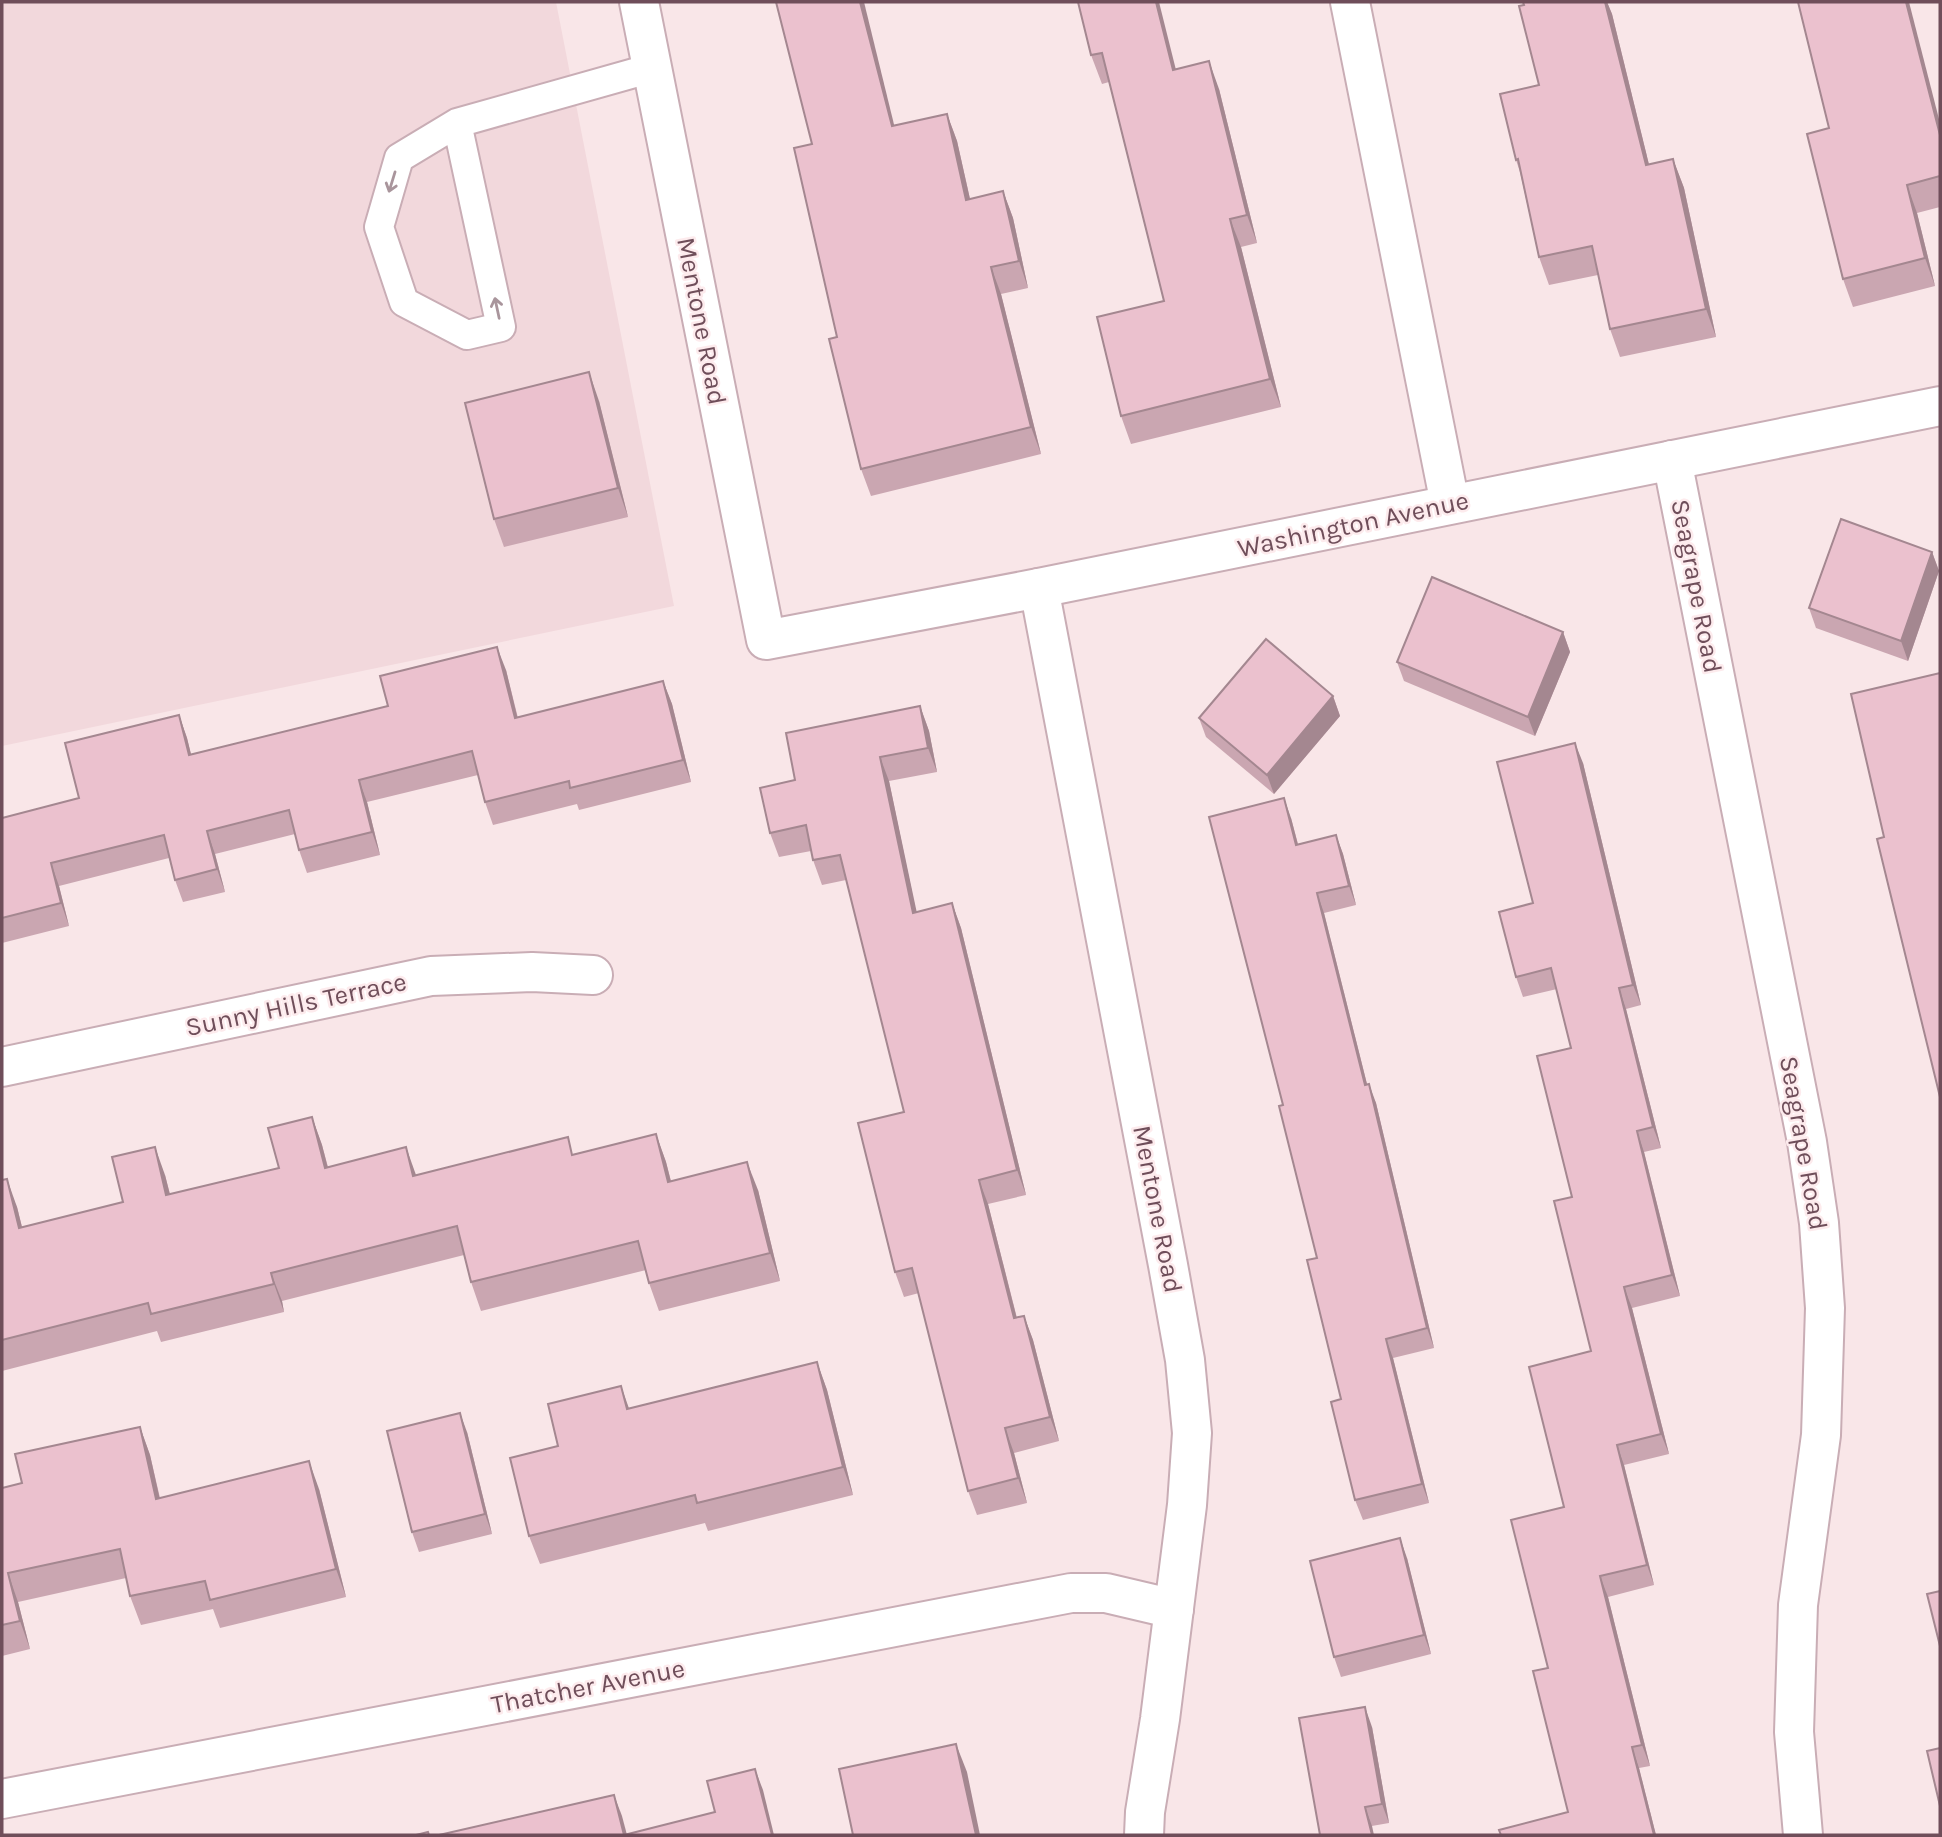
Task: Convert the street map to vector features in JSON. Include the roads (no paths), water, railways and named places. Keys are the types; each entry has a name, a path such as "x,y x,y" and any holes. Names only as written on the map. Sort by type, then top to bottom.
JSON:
{"street":[{"name":"Mentone Road","path":"639,2 766,640"},
{"path":"1350,2 1450,504"},
{"name":"Washington Avenue","path":"766,640 1038,588 1940,405"},
{"name":"Seagrape Road","path":"1672,460 1801,1115 1819,1223 1825,1308 1821,1435 1798,1605 1794,1732 1803,1835"},
{"name":"Mentone Road","path":"1038,588 1185,1360 1192,1433 1187,1505 1160,1719 1144,1812 1144,1835"},
{"name":"Sunny Hills Terrace","path":"2,1067 431,976 532,972 593,975"},
{"name":"Thatcher Avenue","path":"2,1799 1071,1593 1107,1593 1174,1609"}],"lane":[{"path":"457,122 501,327 467,335 404,302 379,227 399,158 457,122 652,68"}]}
